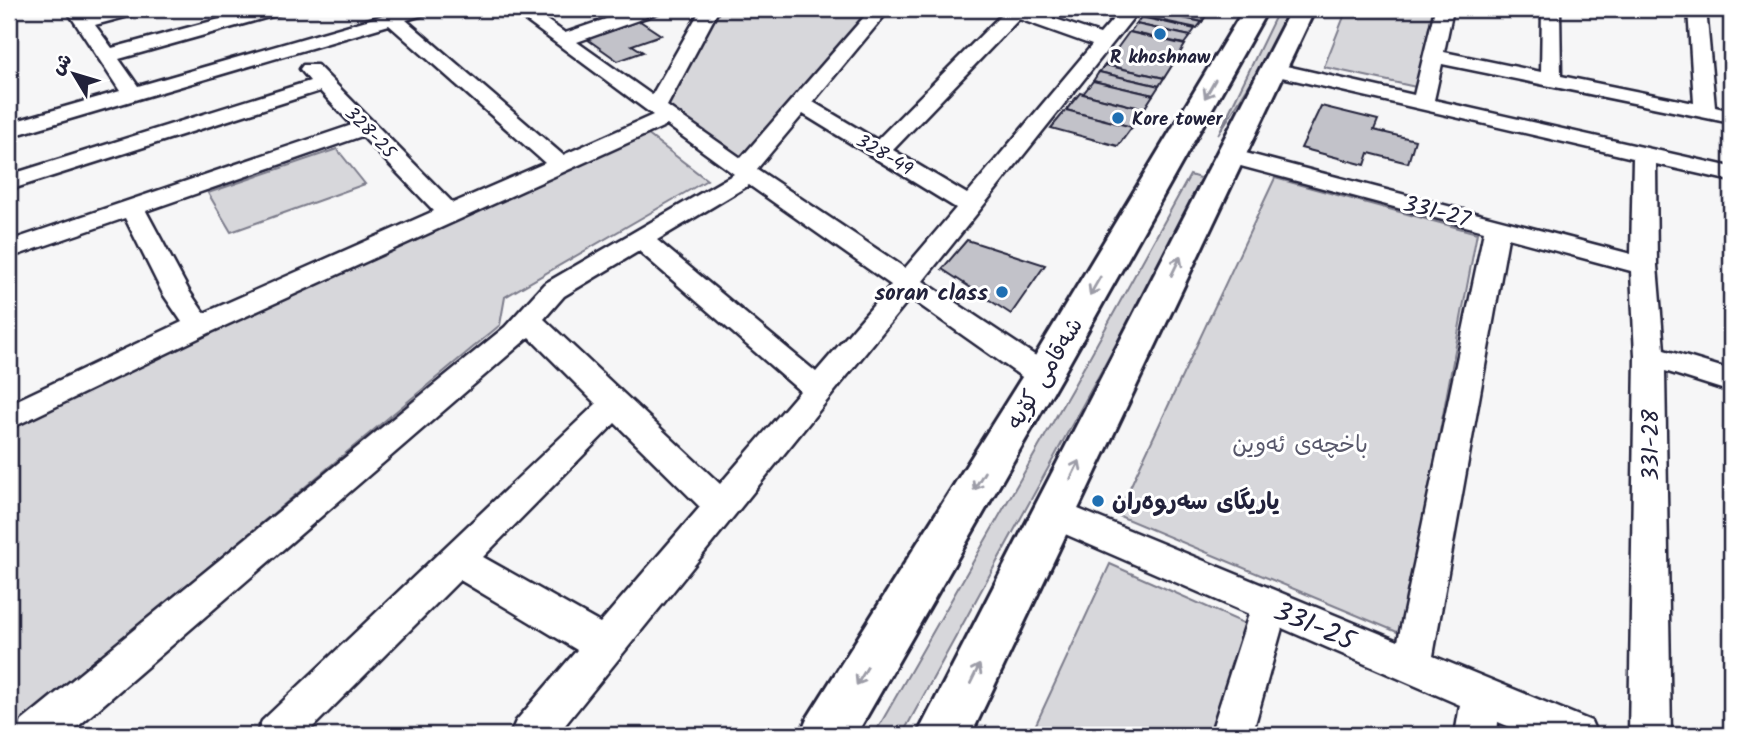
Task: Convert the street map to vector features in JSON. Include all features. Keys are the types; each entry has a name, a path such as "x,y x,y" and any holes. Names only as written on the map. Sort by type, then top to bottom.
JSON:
{"highway":[{"name":"شەقامی کۆیە","path":"827,735 1043,376 1256,9"},
{"path":"944,735 1303,9"},
{"path":"1177,145 1230,156"}],"street":[{"path":"133,94 79,15 134,9"},
{"path":"106,56 277,9"},
{"path":"9,130 424,9"},
{"path":"519,9 746,172 1043,376"},
{"path":"563,40 652,9"},
{"path":"9,417 199,326 561,165 663,112 710,9"},
{"path":"37,735 529,321 542,300 554,290 746,172 800,103 881,9"},
{"path":"531,735 1131,9"},
{"path":"1423,103 1444,9"},
{"path":"1550,80 1551,9"},
{"path":"1696,9 1705,111"},
{"path":"880,150 1012,10 1103,42"},
{"path":"392,18 561,165"},
{"name":"328-25","path":"291,48 451,215"},
{"path":"1434,56 1731,117"},
{"path":"1273,69 1731,174"},
{"path":"9,183 323,83"},
{"name":"328-49","path":"800,103 970,206"},
{"path":"9,250 366,127"},
{"name":"331-28","path":"1644,154 1644,266 1650,356 1650,735"},
{"name":"331-27","path":"1230,156 1644,266"},
{"path":"132,208 177,294 199,326"},
{"path":"1412,666 1497,227"},
{"path":"640,239 818,390"},
{"path":"529,321 722,507"},
{"path":"1650,356 1731,381"},
{"path":"277,735 615,404"},
{"name":"331-25","path":"1054,514 1576,735"},
{"path":"457,560 605,646"},
{"path":"1231,735 1269,606"},
{"path":"1476,735 1481,695"}],"green space":[{"path":"718,9 875,9 740,161 664,107"},
{"path":"1279,9 1291,9 1256,74 1218,135"},
{"path":"1347,9 1433,9 1416,87 1324,67"},
{"path":"647,134 707,180 505,297 500,325 9,733 9,425 263,305"},
{"path":"337,149 365,184 231,232 208,193"},
{"path":"1190,175 1206,180 902,735 874,735 1073,387"},
{"name":"باخچەی ئەوین","path":"1275,178 1477,233 1402,634 1117,515"},
{"path":"1110,564 1248,625 1212,735 1031,735"}],"building":[{"path":"1146,9 1181,9 1207,14 1202,22"},
{"path":"1145,10 1202,22 1197,28 1140,16"},
{"path":"1141,17 1195,29 1190,36 1136,24"},
{"path":"640,21 661,35 632,45 643,52 618,61 587,39"},
{"name":"R khoshnaw","path":"1136,24 1190,36 1184,44 1130,32"},
{"path":"1129,32 1185,45 1164,78 1105,65"},
{"path":"1105,65 1164,78 1159,86 1099,72"},
{"path":"1099,72 1159,86 1153,95 1093,81"},
{"path":"1093,81 1153,95 1144,109 1083,94"},
{"name":"Kore tower","path":"1080,93 1144,109 1132,127 1066,110"},
{"path":"1321,106 1378,120 1374,130 1415,140 1408,163 1369,153 1365,165 1301,148"},
{"path":"1066,110 1132,127 1118,146 1051,128"},
{"name":"soran class","path":"967,240 1045,265 1011,314 942,269"}],"place":[{"name":"R khoshnaw","path":"1160,34"},
{"name":"Kore tower","path":"1118,118"},
{"name":"soran class","path":"1002,292"},
{"name":"یاریگای سەروەران","path":"1098,501"}]}
